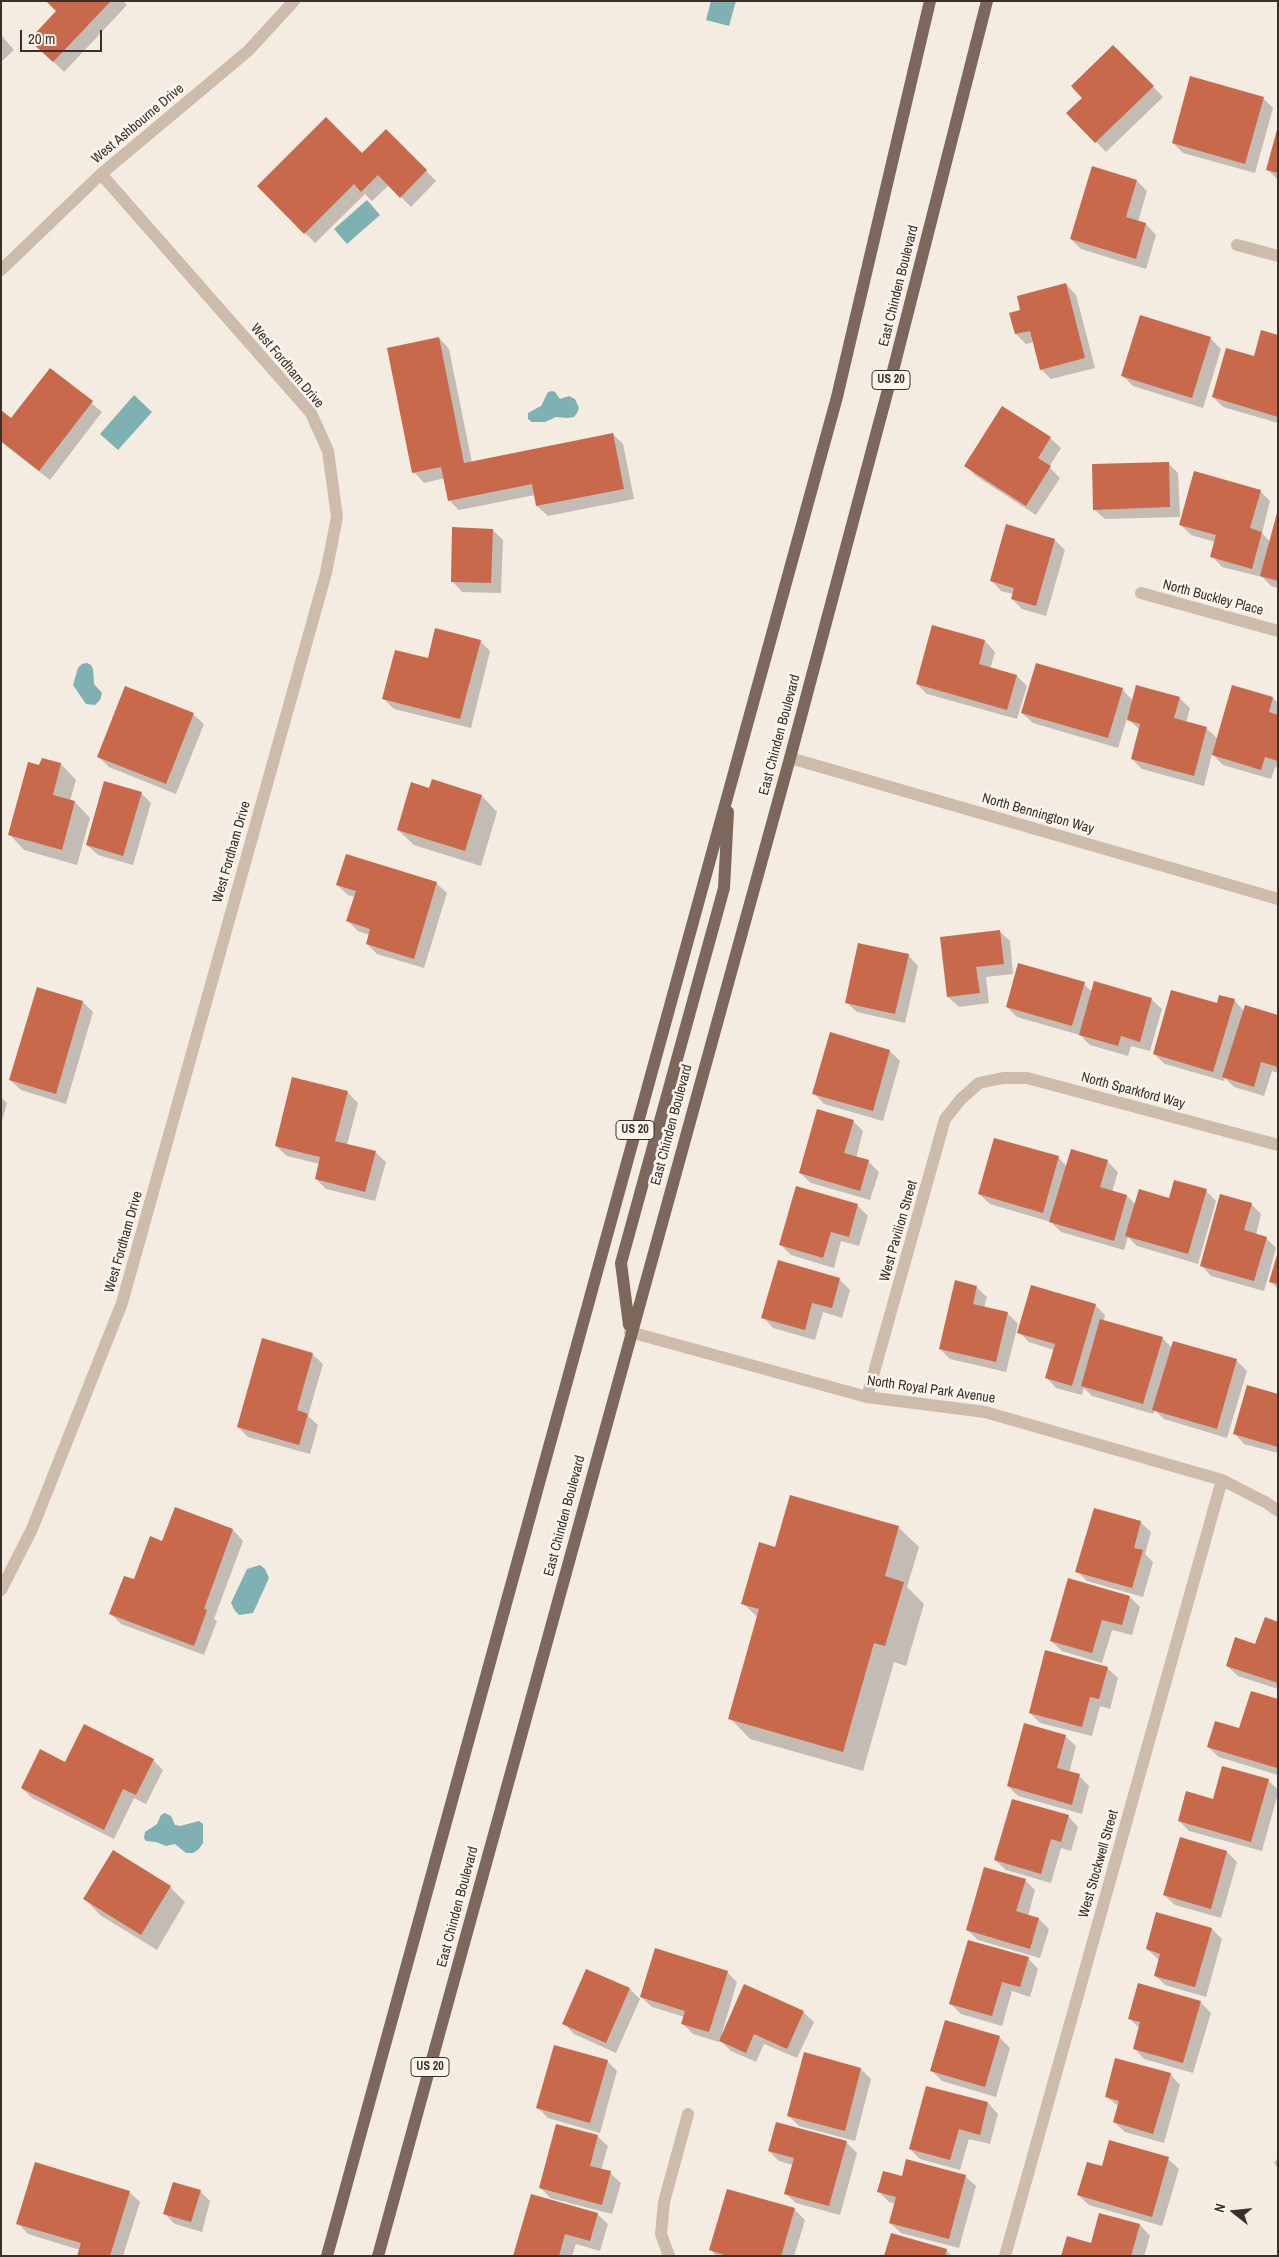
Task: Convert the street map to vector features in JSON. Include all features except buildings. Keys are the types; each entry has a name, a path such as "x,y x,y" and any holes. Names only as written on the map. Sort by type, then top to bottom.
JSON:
{"main road":[{"name":"US 20","path":"327,2256 837,397 930,1"},
{"name":"East Chinden Boulevard","path":"378,2256 630,1332 790,758 894,367 988,1"},
{"path":"630,1332 621,1263 724,888 729,787"}],"street":[{"name":"West Ashbourne Drive","path":"1,270 101,174 248,51 294,1"},
{"name":"West Fordham Drive","path":"1,1590 32,1529 122,1303 323,582 337,517 328,451 311,413 101,174"},
{"path":"1236,245 1278,256"},
{"name":"North Buckley Place","path":"1141,593 1278,631"},
{"name":"North Bennington Way","path":"790,758 1278,898"},
{"name":"North Sparkford Way","path":"979,1083 1003,1078 1027,1078 1278,1145"},
{"name":"West Pavilion Street","path":"868,1398 945,1119 961,1098 979,1083"},
{"name":"North Royal Park Avenue","path":"630,1332 868,1398 985,1412 1222,1480 1267,1503 1278,1511"},
{"name":"West Stockwell Street","path":"1005,2256 1222,1480"},
{"path":"669,2256 661,2234 664,2202 688,2114"}],"water":[{"path":"711,1 736,1 729,26 706,20"},
{"path":"367,200 380,215 347,244 334,229"},
{"path":"552,391 560,399 569,396 575,399 579,408 577,413 574,417 556,417 545,422 532,422 528,419 528,413 541,406 548,392"},
{"path":"134,395 152,412 118,450 100,434"},
{"path":"87,663 93,669 94,684 102,693 100,700 95,705 86,704 73,685 78,668 82,664"},
{"path":"260,1565 265,1569 269,1578 253,1613 239,1615 231,1603 247,1569"},
{"path":"165,1813 171,1816 175,1825 180,1826 199,1821 203,1824 203,1843 199,1849 193,1853 186,1853 175,1844 166,1846 146,1841 144,1838 145,1832 157,1824 161,1815"}]}
